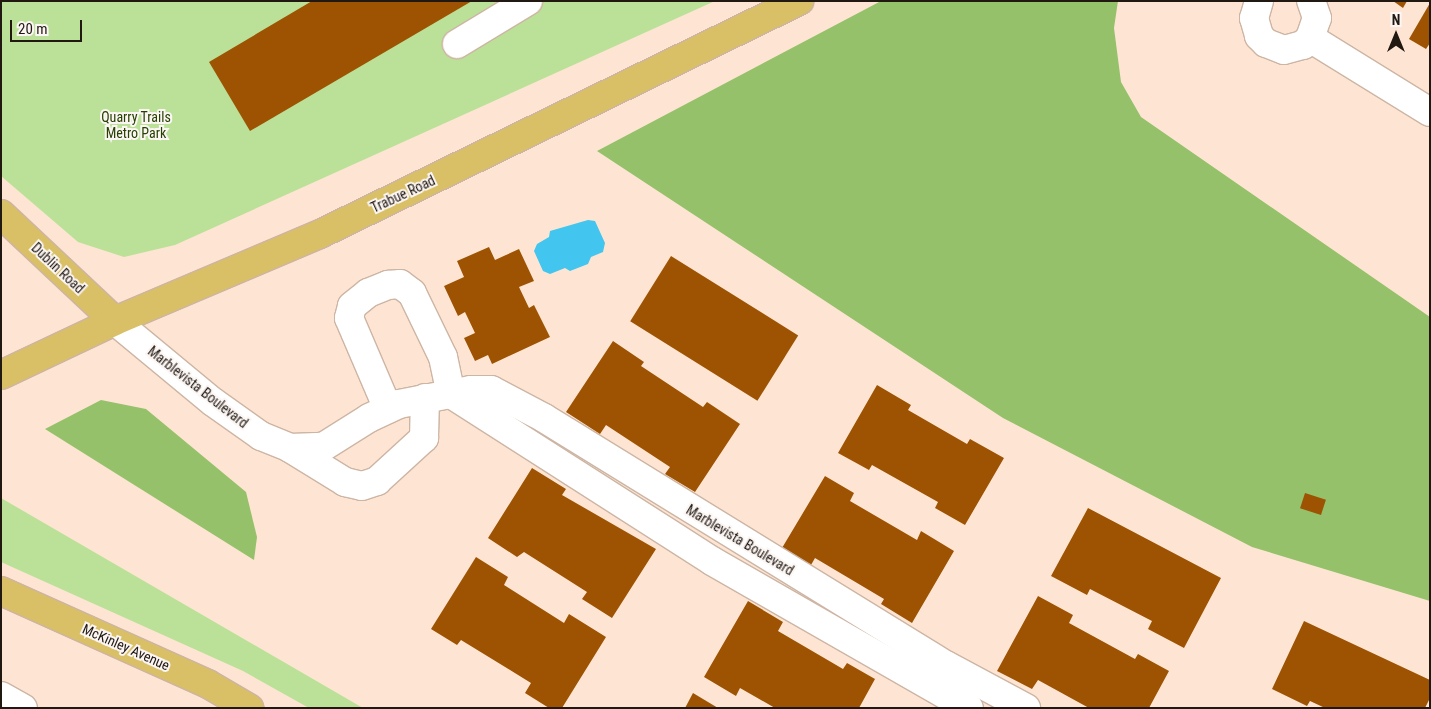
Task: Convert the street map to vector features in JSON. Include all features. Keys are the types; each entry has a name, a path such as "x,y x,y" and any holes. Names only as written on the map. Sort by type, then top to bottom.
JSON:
{"main road":[{"name":"Trabue Road","path":"1,375 115,321 320,234 799,1"},
{"name":"Dublin Road","path":"1,214 115,321"},
{"name":"McKinley Avenue","path":"1,591 208,684 249,708"}],"street":[{"path":"457,44 528,1"},
{"path":"1259,1 1254,18 1255,27 1266,43 1284,50 1303,45 1310,38 1317,18 1311,1"},
{"path":"1310,38 1430,112"},
{"path":"290,448 345,482 362,486 376,481 424,438 438,396 443,357 412,293 400,284 388,285 368,293 352,306 350,318 388,409"},
{"name":"Marblevista Boulevard","path":"115,321 213,402 261,436 290,448 323,447 388,409 438,396 471,390 492,390 544,418 729,534 946,665 1026,708"},
{"path":"438,396 528,443 712,561 969,708"},
{"path":"528,443 544,418"},
{"path":"712,561 729,534"},
{"path":"933,689 946,665"}],"green space":[{"name":"Quarry Trails Metro Park","path":"1,1 715,1 175,245 124,257 78,242 1,176"},
{"path":"881,1 1118,1 1114,28 1121,82 1141,117 1430,317 1430,601 1252,547 1003,418 597,151"},
{"path":"101,400 146,409 246,492 257,537 254,560 45,429"},
{"path":"1,498 363,708 309,708 243,671 1,562"}],"water":[{"path":"588,220 595,221 605,243 603,252 591,257 588,264 570,271 565,268 550,274 543,271 534,251 537,244 549,237 550,231"}],"building":[{"path":"312,1 472,1 250,131 209,62"},
{"path":"1393,1 1407,1 1403,8"},
{"path":"1430,3 1430,43 1426,49 1409,39"},
{"path":"489,247 495,260 519,249 534,281 519,287 529,308 534,305 550,337 492,364 488,355 475,361 464,338 475,333 465,312 458,316 444,286 464,277 457,261"},
{"path":"671,256 798,335 757,401 630,321"},
{"path":"613,341 644,362 641,366 703,407 707,402 740,424 695,492 665,474 670,467 606,425 600,434 566,412"},
{"path":"877,385 911,405 908,410 967,444 970,439 1004,458 965,525 935,508 938,502 872,465 869,470 838,453"},
{"path":"532,468 566,489 562,495 656,549 612,618 582,599 587,592 524,552 517,557 488,538"},
{"path":"825,476 854,493 850,501 917,540 921,531 954,551 912,623 881,604 884,599 815,558 811,565 782,548"},
{"path":"1305,493 1326,500 1321,515 1300,508"},
{"path":"1088,508 1221,578 1184,648 1148,629 1152,621 1090,589 1087,595 1051,576"},
{"path":"476,557 508,577 504,585 564,623 569,614 606,637 562,708 549,708 525,693 531,683 461,640 457,645 431,629"},
{"path":"1038,596 1073,615 1069,623 1135,659 1138,654 1169,671 1149,708 1089,708 1038,680 1032,689 997,671"},
{"path":"748,601 783,622 778,631 843,669 847,663 875,679 859,708 775,708 740,688 736,696 704,677"},
{"path":"1304,621 1430,680 1430,698 1425,708 1325,708 1310,701 1307,706 1272,689"},
{"path":"693,693 718,708 685,708"}]}
